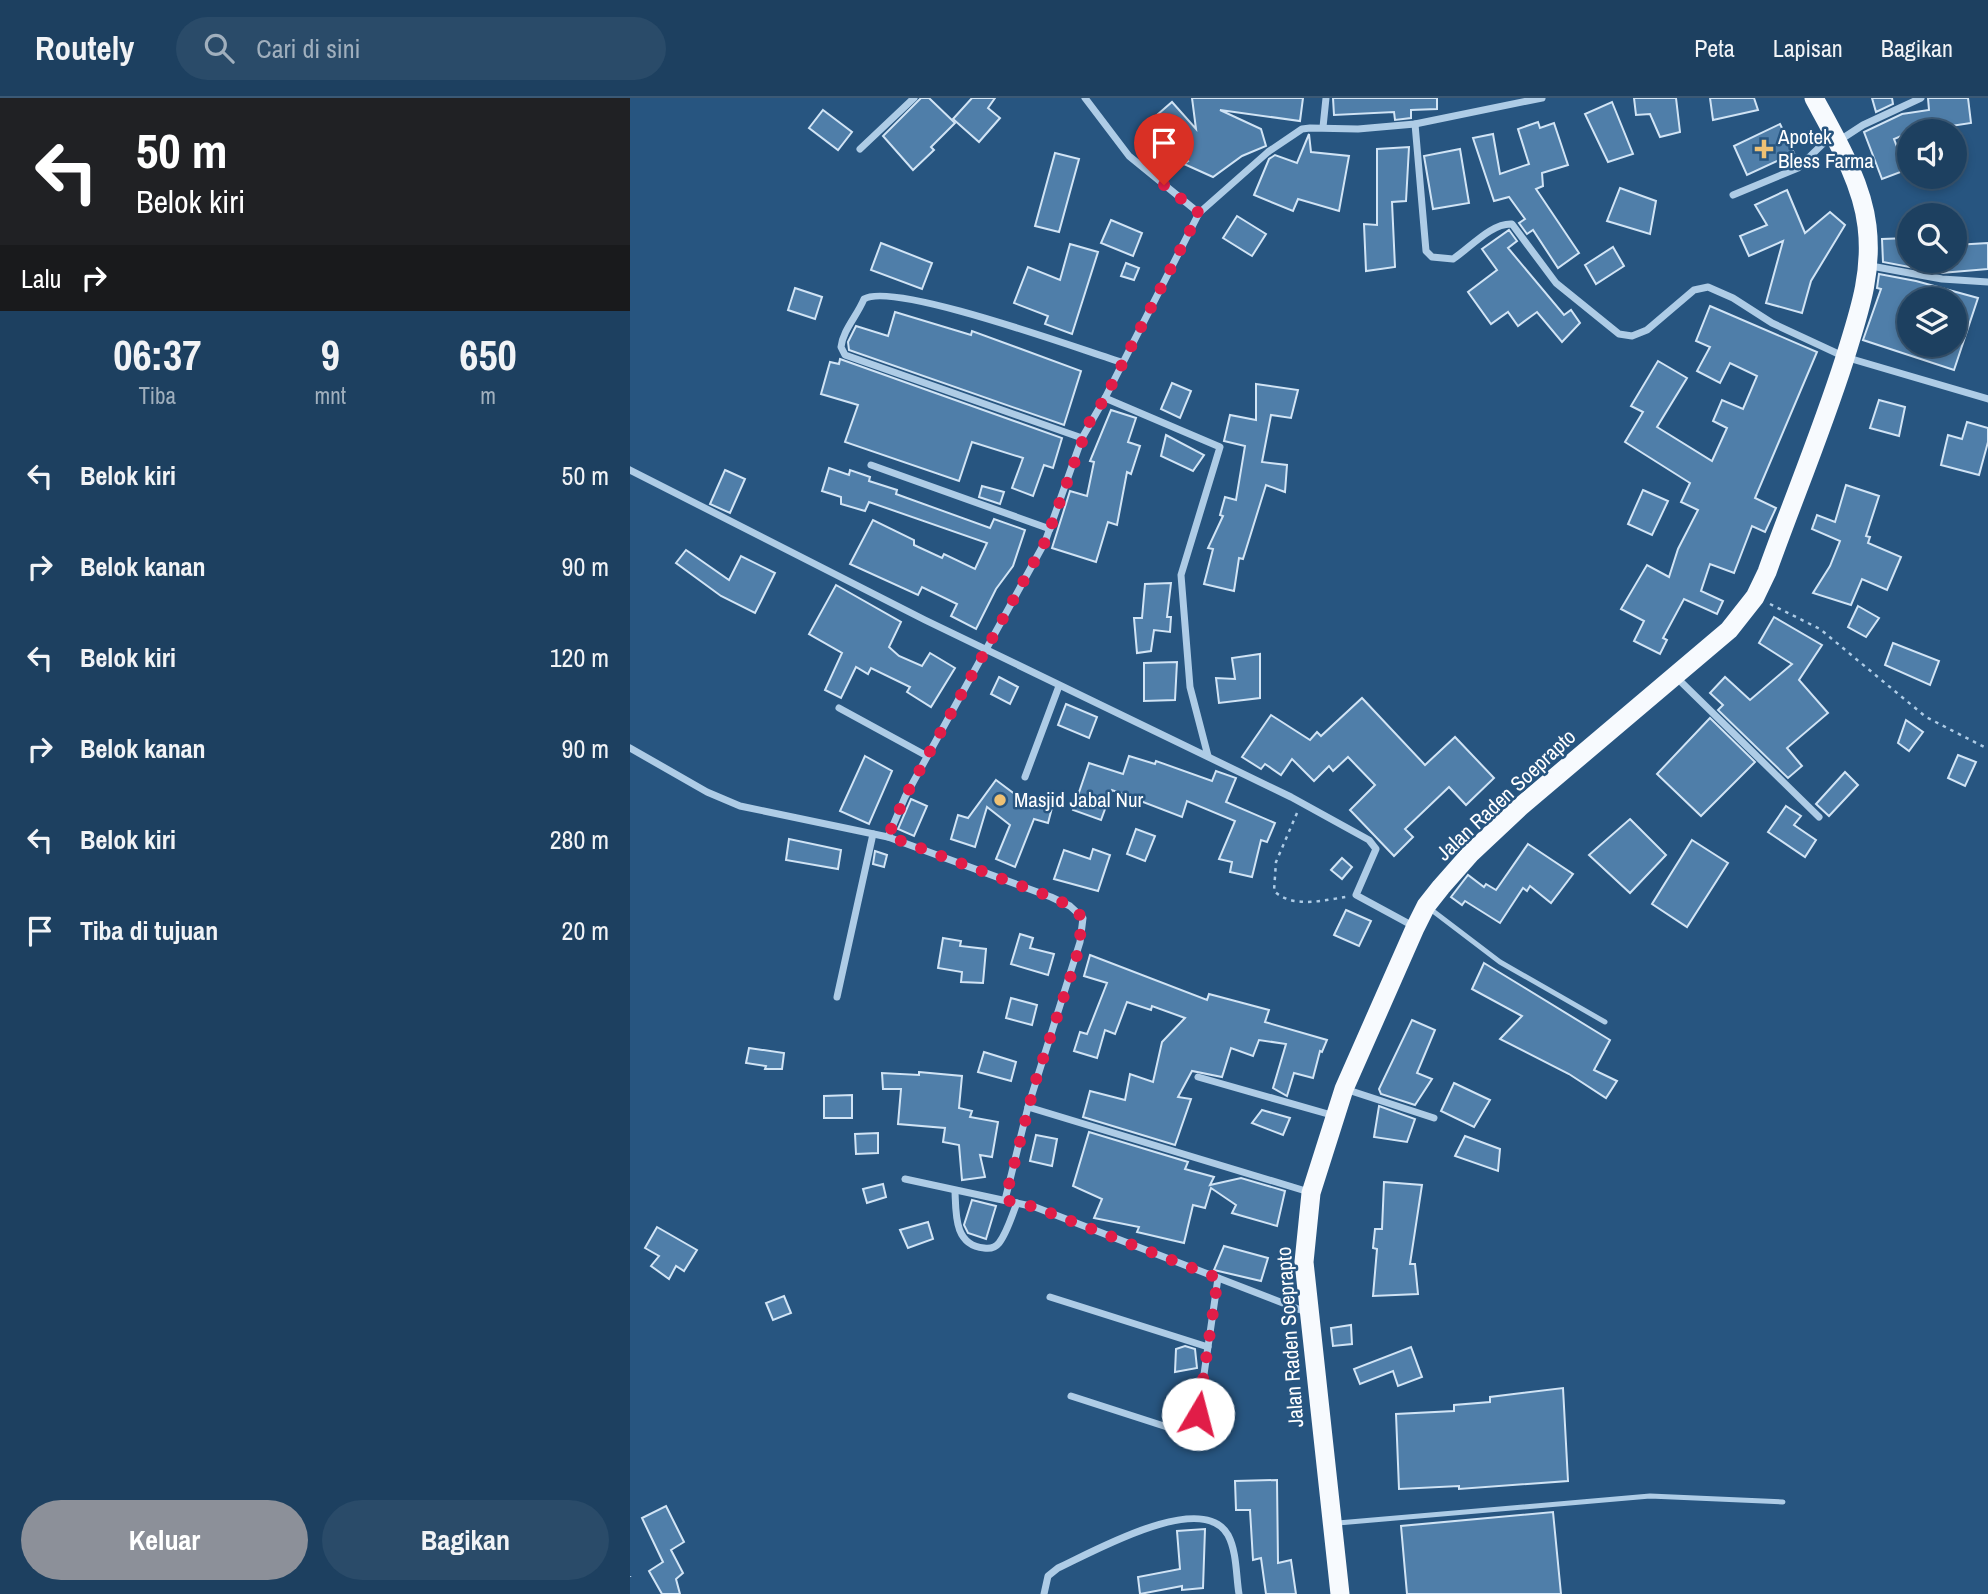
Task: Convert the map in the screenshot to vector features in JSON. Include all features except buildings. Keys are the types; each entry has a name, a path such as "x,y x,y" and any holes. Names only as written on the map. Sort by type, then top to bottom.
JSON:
{"highway":[{"name":"Jalan Raden Soeprapto","path":"1340,1594 1307,1312 1304,1262 1311,1193 1344,1089 1426,906 1471,853 1520,807 1728,631 1755,597 1794,504 1860,312 1870,266 1867,223 1861,198 1814,98"}],"street":[{"path":"860,149 914,98"},
{"path":"1085,98 1129,156 1199,213"},
{"path":"1323,127 1326,98"},
{"path":"888,836 927,755 1051,529 1082,438 1199,213 1268,152 1302,129 1358,129 1415,124 1542,98"},
{"path":"1733,195 1798,169 1835,138 1921,98"},
{"path":"1415,124 1426,251 1432,257 1453,260 1503,224 1513,225 1556,283 1619,334 1632,336 1647,330 1694,290 1708,287 1772,323 1845,357 1988,399"},
{"path":"1870,266 1942,279 1988,282"},
{"path":"1082,438 845,355 841,347 845,331 855,319 864,299 880,294 946,306 1121,362"},
{"path":"1105,398 1220,447 1181,575 1190,687 1208,756"},
{"path":"871,465 1051,529"},
{"path":"630,470 1059,686 1208,756 1374,844 1376,849 1356,895 1415,928"},
{"path":"1676,677 1819,817"},
{"path":"1025,777 1059,686"},
{"path":"839,708 927,755"},
{"path":"630,748 707,792 740,806 888,836 1051,897 1070,906 1083,918 1076,960 1028,1107 1005,1200"},
{"path":"837,997 873,834"},
{"path":"1198,1077 1336,1116"},
{"path":"1344,1089 1434,1118"},
{"path":"1028,1107 1311,1193"},
{"path":"905,1179 1017,1203 1307,1312"},
{"path":"955,1191 961,1235 971,1244 985,1248 995,1247 1001,1241 1017,1203"},
{"path":"1072,1396 1195,1436 1218,1278"},
{"path":"1050,1297 1208,1347"},
{"path":"1044,1594 1048,1576 1058,1568 1138,1531 1175,1520 1210,1520 1228,1535 1239,1594"}],"lane":[{"path":"1426,906 1500,962 1605,1022"},
{"path":"1331,1523 1650,1496 1783,1502"}],"path":[{"path":"1755,597 1821,629 1926,717 1988,749"},
{"path":"1301,803 1276,862 1274,891 1291,900 1309,902 1356,895"}],"place":[{"name":"Apotek Bless Farma","path":"1764,149"},
{"name":"Masjid Jabal Nur","path":"1000,800"}],"route":[{"path":"1164,185 1199,213 1105,398 1094,412 1045,542 905,797 888,836 1051,897 1078,911 1083,918 1084,926 1076,960 1035,1083 1005,1200 1035,1207 1218,1278 1198,1414"}]}
